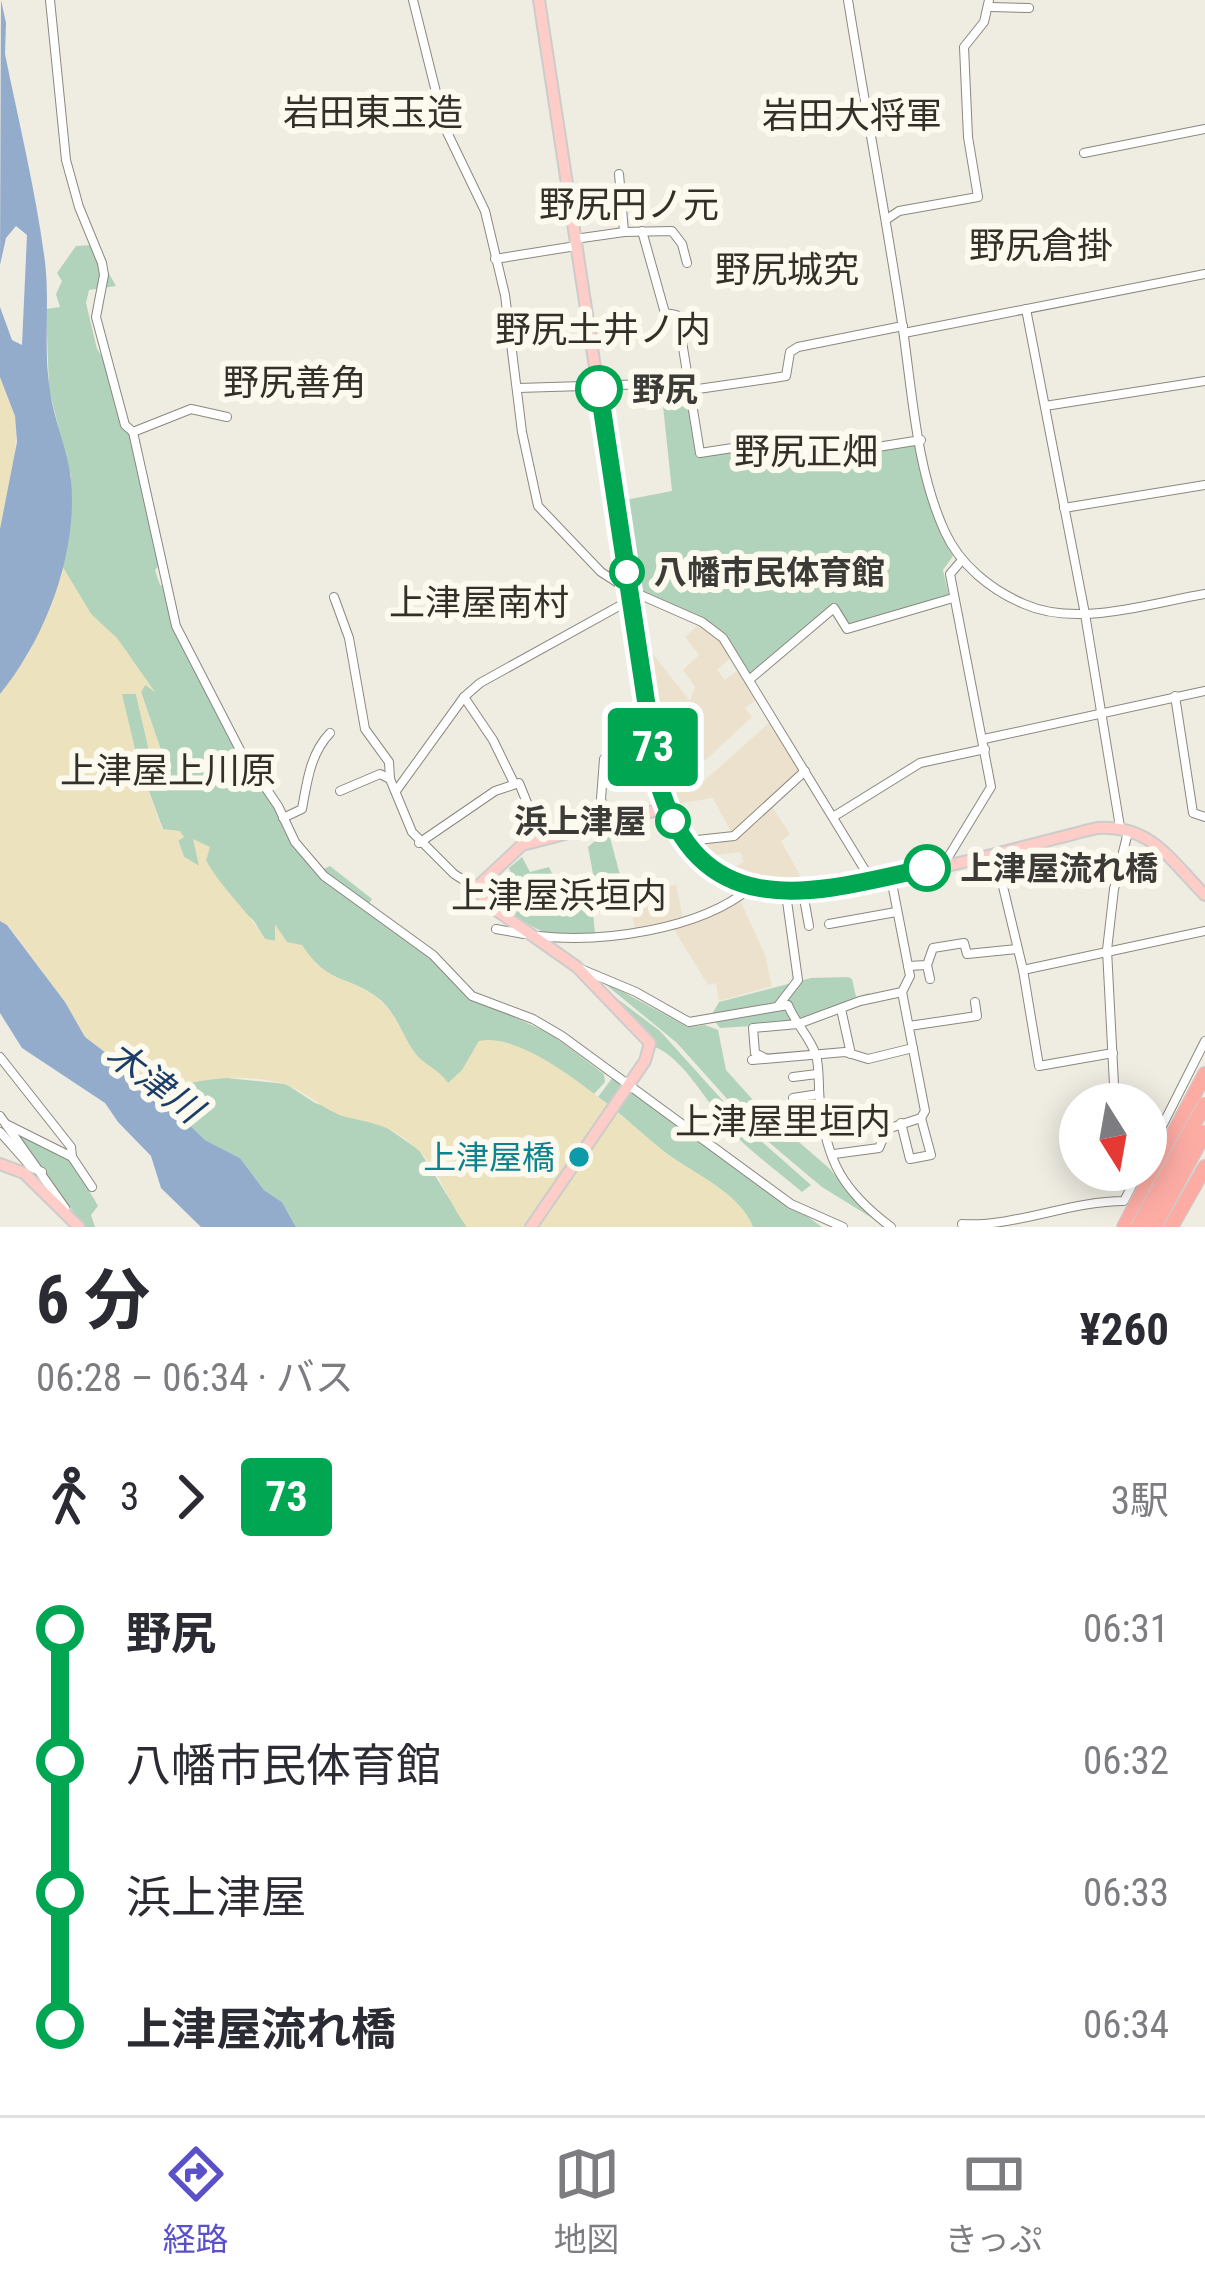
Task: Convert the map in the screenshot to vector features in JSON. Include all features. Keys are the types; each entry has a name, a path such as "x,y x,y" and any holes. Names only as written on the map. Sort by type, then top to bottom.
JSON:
{"highway":[{"path":"1124,1227 1205,1074"},
{"path":"1154,1227 1195,1151 1205,1100"},
{"path":"1138,1227 1200,1133"},
{"path":"1171,1227 1205,1167"}],"main road":[{"path":"539,0 666,808 684,841 714,868 750,888 803,893 1097,828 1125,827 1157,845 1205,895"},
{"path":"531,1227 649,1051 647,1036 577,967 489,905 476,888 503,860 541,837 666,808"},
{"path":"0,1163 24,1173 79,1227"}],"street":[{"path":"50,0 66,160 104,275 96,317 125,425 133,433 176,626 240,750 296,842 324,876 417,942 472,996 532,1019 791,1204 843,1227"},
{"path":"413,0 445,128 478,192 496,259 538,506 601,572 630,595 711,626 723,638 871,880"},
{"path":"848,0 921,440 943,528 962,560 1029,607 1085,614 1205,594"},
{"path":"886,220 899,211 978,197 968,136 964,47 984,22 989,3"},
{"path":"989,3 995,10 1029,8"},
{"path":"1084,153 1205,129"},
{"path":"619,174 624,232"},
{"path":"496,259 624,232 667,230 675,233 687,263"},
{"path":"642,231 665,314 676,315 679,323 700,453 804,437 809,458 921,440"},
{"path":"518,388 689,383 698,389 786,376 790,352 797,347 1205,274"},
{"path":"1026,309 1125,827 1107,950 1114,1083"},
{"path":"1045,406 1205,381"},
{"path":"133,433 191,410 227,418"},
{"path":"1064,508 1205,485"},
{"path":"944,864 991,788 953,598 950,574 962,560"},
{"path":"395,792 480,682 630,595"},
{"path":"334,597 349,638 365,729 389,762 395,792 419,842 476,888"},
{"path":"749,680 834,608 848,628 953,598"},
{"path":"833,817 920,763 1205,691"},
{"path":"1175,696 1193,813 1205,817"},
{"path":"464,697 493,740 514,784"},
{"path":"283,818 302,809 307,777 330,733"},
{"path":"604,759 601,799 608,823"},
{"path":"684,841 734,836 805,771"},
{"path":"340,791 380,774 390,778"},
{"path":"419,842 495,791 519,783 541,837"},
{"path":"995,851 1039,1066 1112,1054"},
{"path":"890,876 910,976 902,992 931,1155 910,1159 901,1123"},
{"path":"496,928 568,940 670,926 750,888"},
{"path":"777,1007 798,980 786,893"},
{"path":"803,893 808,926"},
{"path":"830,924 896,912"},
{"path":"1023,970 1205,931"},
{"path":"930,979 927,964 933,948 964,943 967,954 1017,949"},
{"path":"908,966 927,964"},
{"path":"577,967 689,1022 788,1006 815,1054 824,1135 834,1154 833,1168 850,1192 891,1227"},
{"path":"765,1058 755,1053 753,1028 798,1024 902,992"},
{"path":"909,1026 976,1016 975,1002"},
{"path":"841,1009 850,1054"},
{"path":"1167,1109 1205,1041"},
{"path":"752,1060 815,1054 868,1059 914,1048"},
{"path":"0,1057 71,1147 92,1187"},
{"path":"793,1077 817,1074"},
{"path":"793,1098 819,1094"},
{"path":"834,1154 879,1148 887,1129 921,1118"},
{"path":"2,1124 72,1156"},
{"path":"2,1124 31,1167 43,1173 70,1216"},
{"path":"962,1224 997,1224 1124,1201 1129,1191"}],"shaded area":[{"path":"698,625 718,638 730,658 717,670 725,680 738,670 757,699 745,708 752,717 698,767 704,781 770,722 801,771 732,834 713,798 669,805 665,789 641,639 690,701 695,687 683,670 699,655 685,637"},
{"path":"771,805 790,834 781,841 807,888 786,890 750,881 729,870 744,862 740,852 707,856 694,842 735,838"},
{"path":"676,885 683,918 635,928 627,894"},
{"path":"740,900 765,955 772,986 719,1001 716,983 708,985 673,928"}],"green space":[{"path":"93,245 116,286 89,290 86,303 97,349 112,371 130,430 160,564 155,570 165,587 173,627 217,705 236,753 304,858 322,870 330,866 372,899 366,908 477,1000 551,1034 604,1074 605,1082 594,1094 534,1055 479,1041 462,1071 448,1084 414,1052 378,998 330,974 302,946 265,939 254,921 226,895 194,840 201,867 184,857 178,840 163,829 138,762 121,693 136,694 151,759 164,759 141,692 145,685 127,652 91,614 62,566 71,477 49,389 46,309 60,307 56,294 62,281 57,273 76,246"},
{"path":"687,385 698,455 801,441 806,459 917,444 936,523 953,556 943,570 949,596 850,625 835,605 750,675 714,625 632,588 620,501 672,491 661,387"},
{"path":"608,830 628,905 593,913 595,933 552,934 496,901 514,880 509,868 522,857 530,872 549,867 563,897 596,890 588,847"},
{"path":"587,976 660,1031 752,1133 811,1185 802,1192 744,1143 686,1072 652,1046"},
{"path":"848,977 856,997 869,996 783,1024 720,1028 711,1016 719,1002 811,978"},
{"path":"599,979 688,1027 705,1025 718,1030 726,1070 885,1226 822,1187 756,1131 677,1043"},
{"path":"217,1077 286,1084 315,1103 386,1127 419,1150 467,1227 296,1227 282,1202 264,1190 240,1158 205,1140 173,1109 190,1083"},
{"path":"613,1077 822,1227 753,1227 727,1194 666,1153 598,1097"},
{"path":"14,1128 71,1160 98,1206 91,1215 95,1227 84,1227"}],"sand":[{"path":"0,377 9,395 16,433 0,529"},
{"path":"62,566 91,614 117,638 155,692 145,685 141,692 164,759 161,769 151,759 136,694 122,694 138,762 162,829 180,831 184,857 199,866 193,839 210,847 206,861 265,939 275,941 275,924 287,942 302,945 320,967 377,998 418,1056 448,1083 479,1041 500,1041 549,1062 725,1192 753,1227 467,1227 425,1157 393,1131 341,1115 292,1087 261,1079 190,1083 173,1109 141,1090 114,1059 85,1037 65,1002 8,925 0,921 0,694 28,655 50,608"}],"water":[{"path":"1,0 5,54 45,262 48,375 69,469 72,508 64,565 45,621 0,694 0,529 17,442 15,416 0,377 0,307 12,340 22,345 27,235 16,226 6,238 0,265"},
{"path":"0,921 65,1002 85,1037 114,1059 141,1090 173,1109 205,1140 240,1158 264,1190 282,1202 296,1227 201,1227 161,1188 151,1156 105,1103 22,1048 0,1013"}],"bus line":[{"name":"73","path":"599,389 658,781 684,841 714,868 750,888 771,892 825,890 927,868"}],"place":[{"name":"野尻","path":"599,389"},
{"name":"八幡市民体育館","path":"627,572"},
{"name":"浜上津屋","path":"673,821"},
{"name":"上津屋流れ橋","path":"927,868"},
{"name":"上津屋橋","path":"579,1157"}],"district":[{"name":"岩田東玉造","path":"373,113"},
{"name":"岩田大将軍","path":"852,116"},
{"name":"野尻円ノ元","path":"629,205"},
{"name":"野尻倉掛","path":"1041,246"},
{"name":"野尻城究","path":"787,270"},
{"name":"野尻土井ノ内","path":"603,330"},
{"name":"野尻善角","path":"295,383"},
{"name":"野尻正畑","path":"806,452"},
{"name":"上津屋南村","path":"479,603"},
{"name":"上津屋上川原","path":"168,771"},
{"name":"上津屋浜垣内","path":"559,896"},
{"name":"上津屋里垣内","path":"783,1122"}],"water label":[{"name":"木津川","path":"154,1082"}]}
